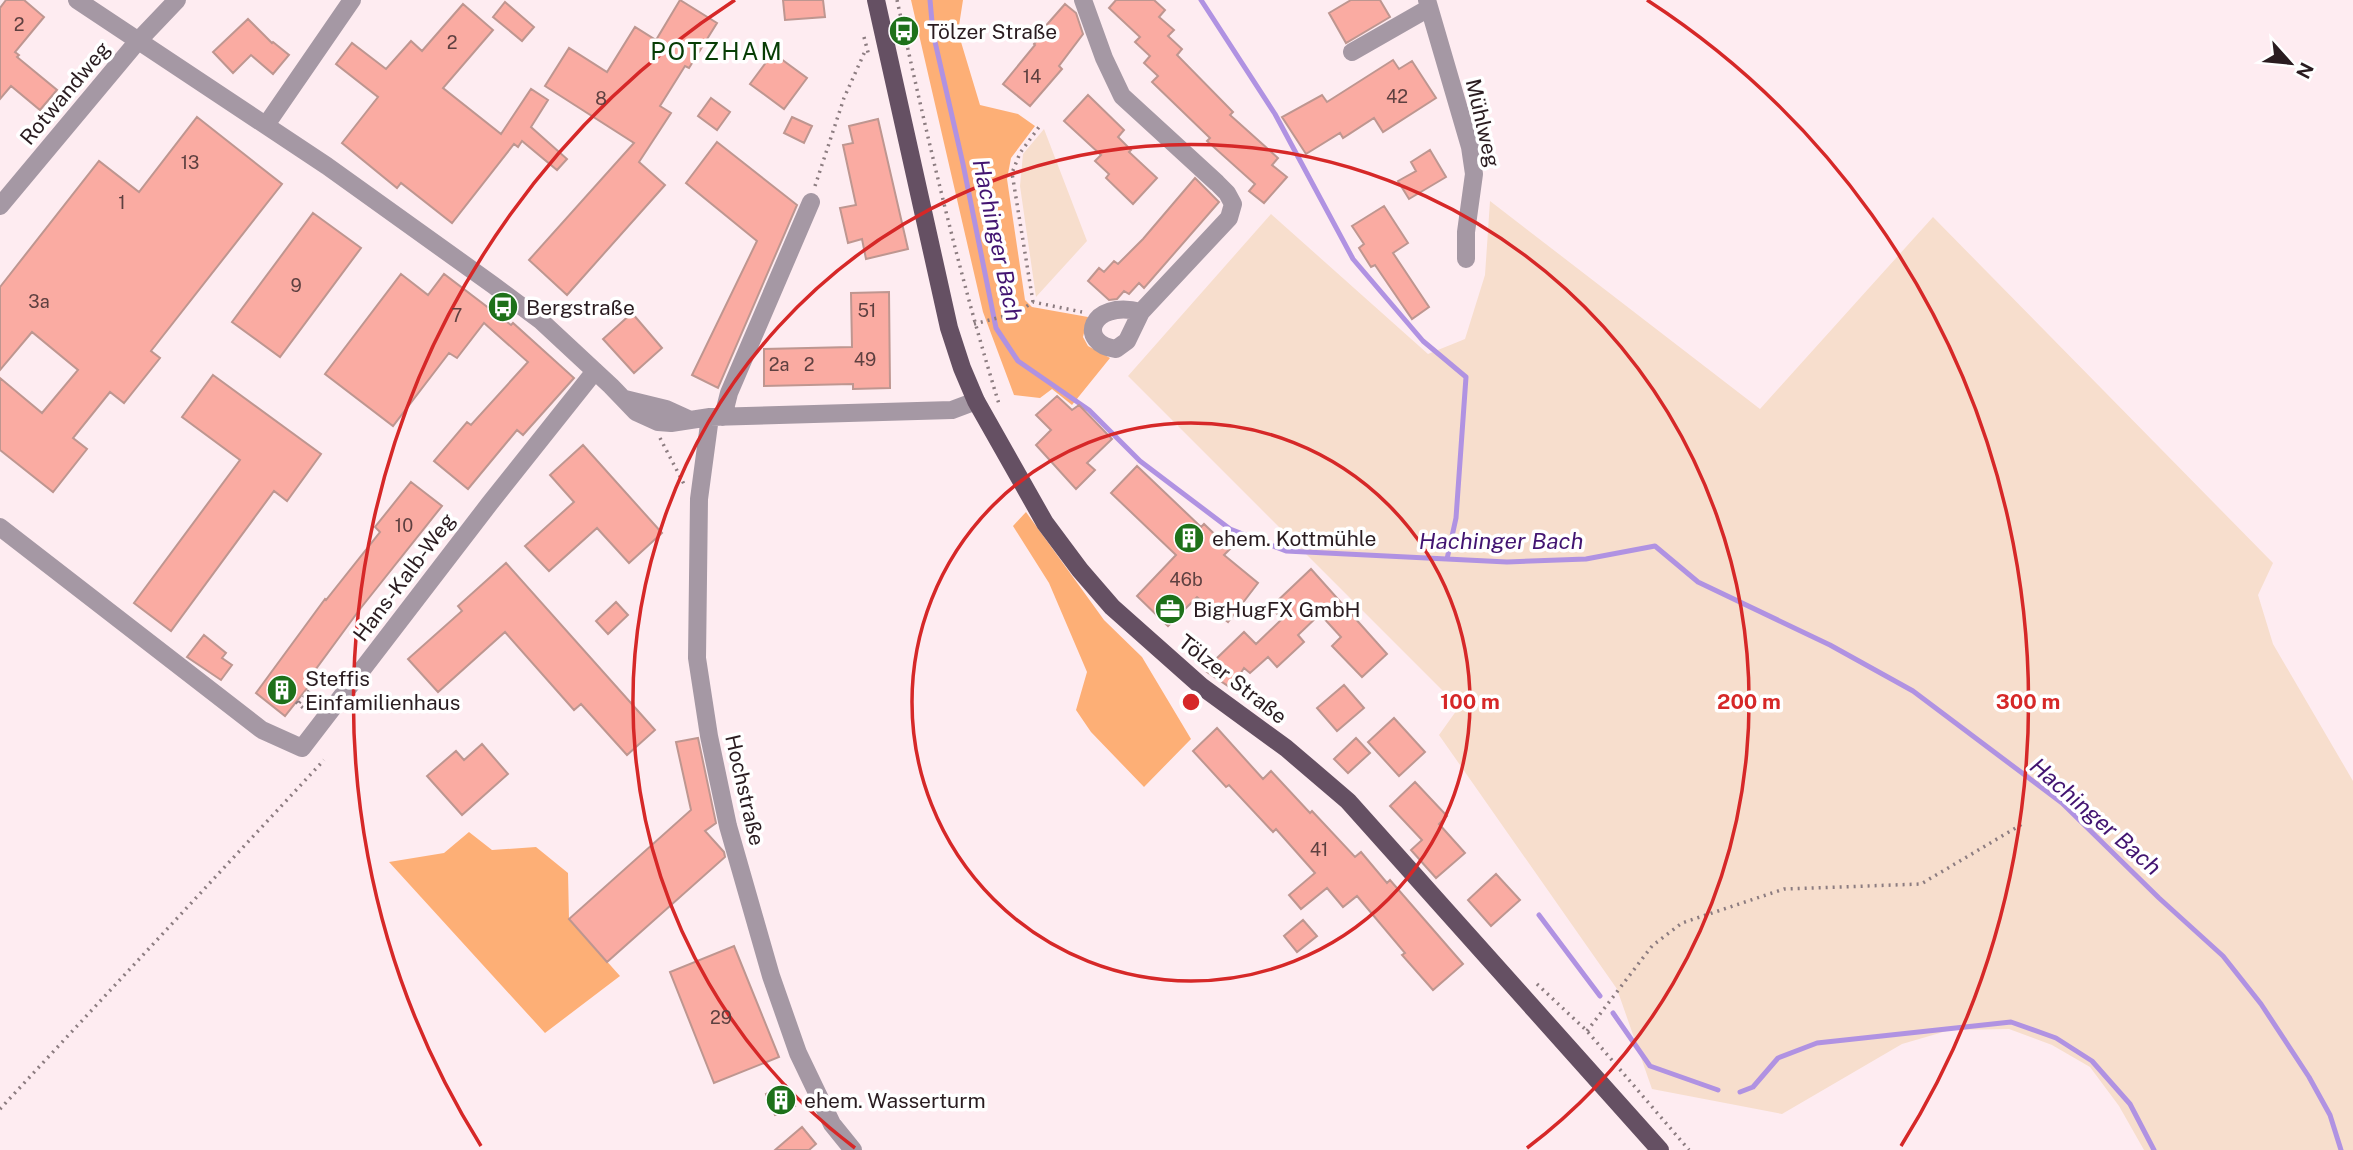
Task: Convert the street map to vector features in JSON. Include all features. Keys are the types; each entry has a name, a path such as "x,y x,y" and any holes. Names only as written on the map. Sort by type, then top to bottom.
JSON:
{"main road":[{"name":"Tölzer Straße","path":"876,0 949,328 976,401 1045,523 1112,607 1201,686 1313,769 1348,801 1660,1150"}],"street":[{"path":"77,0 266,125 493,285 540,320 636,412 658,422 671,423 716,417 953,410 976,401"},
{"name":"Rotwandweg","path":"0,206 137,42 177,0"},
{"path":"266,125 352,0"},
{"path":"1083,0 1104,58 1122,96 1217,183 1233,204 1229,218 1141,312 1127,341 1116,349 1101,345 1094,336 1098,316 1105,312 1118,309 1141,312"},
{"path":"1352,52 1428,4"},
{"name":"Mühlweg","path":"1428,4 1470,147 1474,174 1466,232 1466,259"},
{"name":"Hochstraße","path":"811,202 729,393 716,417 699,499 697,658 709,736 728,826 776,989 798,1053 832,1124 853,1150"},
{"name":"Hans-Kalb-Weg","path":"0,527 262,730 302,748 514,471 595,371"}],"path":[{"path":"897,0 926,131 1000,405"},
{"path":"821,165 844,98 866,49"},
{"path":"1033,302 1012,173 1020,153 1039,127"},
{"path":"977,324 1017,313 1033,302 1098,316"},
{"path":"298,704 317,681"},
{"path":"0,1109 324,760"},
{"path":"1593,1024 1652,946 1682,923 1784,888 1921,884 2024,823"},
{"path":"1544,989 1587,1031 1689,1150"}],"shaded area":[{"path":"911,0 963,0 958,32 980,105 1018,114 1035,126 1011,158 1007,179 1025,300 1032,307 1088,317 1083,337 1088,346 1110,358 1072,405 1052,389 1040,398 1014,395 983,312"},
{"path":"1044,129 1087,241 1036,297 1020,186 1023,154"},
{"path":"1490,201 1760,409 1933,217 2273,563 2258,595 2273,644 2353,781 2353,1150 2144,1150 2119,1106 2090,1067 2052,1045 2009,1029 1950,1030 1902,1044 1782,1114 1652,1089 1617,989 1439,735 1459,707 1128,376 1271,214 1428,354 1465,339 1485,275"},
{"path":"1026,512 1104,620 1142,657 1191,739 1144,787 1091,732 1076,710 1087,672 1049,583 1013,526"},
{"path":"469,832 492,850 536,847 568,873 569,919 620,976 545,1033 389,862 444,853"}],"building":[{"path":"6,0 24,0 44,17 15,52 19,55 17,57 57,90 40,110 11,86 0,99 0,8"},
{"path":"680,0 717,23 689,68 685,66 660,106 671,113 639,162 665,185 567,295 529,260 634,143 545,86 569,48 607,72 635,27 656,40"},
{"path":"783,0 823,0 825,17 785,20"},
{"path":"1116,0 1154,0 1165,10 1159,17 1174,30 1168,36 1182,49 1177,55 1233,112 1230,115 1278,158 1272,165 1287,177 1264,203 1249,191 1255,184 1207,141 1210,138 1152,82 1158,76 1144,63 1150,56 1135,42 1140,37 1109,8"},
{"path":"1351,0 1380,0 1390,17 1346,43 1329,13"},
{"path":"505,2 534,27 522,41 493,17"},
{"path":"463,4 493,30 443,88 501,134 531,89 548,100 531,127 567,159 557,170 522,141 518,147 514,144 452,223 401,183 397,188 342,143 378,97 336,64 352,43 386,69 411,41 422,51"},
{"path":"1065,4 1076,13 1083,34 1059,66 1062,69 1030,106 1003,84"},
{"path":"248,19 272,43 289,55 273,74 251,55 233,73 213,52"},
{"path":"773,53 807,78 784,109 750,84"},
{"path":"1393,60 1399,69 1412,61 1436,98 1383,132 1374,118 1343,138 1340,133 1306,154 1282,117 1322,95 1327,102"},
{"path":"1088,95 1124,130 1118,137 1131,150 1129,152 1157,178 1133,204 1106,178 1109,174 1095,161 1101,155 1064,121"},
{"path":"711,98 730,112 717,130 698,116"},
{"path":"197,117 282,184 151,351 160,358 124,403 110,392 73,438 87,449 53,492 0,450 0,378 42,413 78,370 32,332 0,370 0,287 99,161 139,192"},
{"path":"792,117 812,126 804,143 784,133"},
{"path":"878,119 908,249 866,259 862,239 848,243 840,208 856,205 843,145 853,143 849,126"},
{"path":"717,142 797,205 718,388 692,375 757,241 686,183"},
{"path":"1430,150 1446,177 1409,199 1398,181 1416,171 1411,162"},
{"path":"1195,178 1219,202 1144,288 1139,283 1129,294 1124,291 1117,299 1109,300 1088,281 1099,268 1104,272 1114,261 1118,264"},
{"path":"1384,206 1408,243 1393,253 1429,307 1412,319 1375,265 1371,267 1359,248 1364,244 1352,226"},
{"path":"313,213 361,248 280,357 232,322"},
{"path":"401,274 428,295 444,274 511,325 513,323 574,378 523,435 517,430 468,489 434,461 467,422 471,425 528,362 484,323 457,358 449,353 393,426 325,374"},
{"path":"889,292 890,388 853,389 853,384 764,386 764,349 852,347 851,293"},
{"path":"632,313 662,348 634,373 603,339"},
{"path":"213,375 321,454 287,501 274,491 171,631 134,603 240,460 182,417"},
{"path":"1057,396 1072,410 1079,405 1112,439 1087,463 1095,470 1076,489 1036,445 1051,430 1036,415"},
{"path":"583,445 662,533 629,563 597,528 549,571 525,546 574,502 550,475"},
{"name":"ehem. Kottmühle","path":"1137,466 1201,527 1204,524 1230,549 1224,555 1258,583 1228,622 1197,597 1168,626 1137,596 1176,555 1111,493"},
{"path":"411,482 442,506 360,609 305,684 308,687 285,716 256,693 325,599 380,532 375,527"},
{"path":"506,563 655,730 627,755 581,704 574,710 505,632 438,692 408,659 462,611 458,606"},
{"path":"1311,569 1387,654 1362,677 1332,646 1341,637 1320,614 1298,635 1304,642 1277,667 1268,657 1250,673 1244,668 1231,688 1207,672 1215,660 1244,632 1256,644 1282,619 1271,607"},
{"path":"616,602 628,615 608,634 596,621"},
{"path":"204,635 226,653 222,658 232,665 221,680 187,657"},
{"path":"1344,685 1364,708 1337,731 1317,708"},
{"path":"1394,718 1425,752 1399,776 1368,742"},
{"path":"1217,728 1263,779 1271,771 1355,857 1361,852 1387,883 1390,880 1463,964 1433,990 1402,955 1405,953 1357,896 1343,907 1327,888 1301,909 1289,895 1315,873 1276,829 1273,832 1193,751"},
{"path":"698,738 716,823 705,831 724,852 725,857 607,962 569,919 691,810 676,742"},
{"path":"1356,738 1370,753 1348,773 1334,759"},
{"path":"482,744 508,774 462,815 427,776 456,751 464,760"},
{"path":"1415,782 1447,816 1439,824 1465,853 1436,878 1411,850 1422,840 1390,806"},
{"path":"1496,874 1520,900 1491,926 1468,900"},
{"path":"1303,920 1317,936 1297,952 1284,936"},
{"path":"734,946 779,1057 714,1083 670,972"},
{"name":"ehem. Wasserturm","path":"786,1085 795,1106 775,1115 766,1094"},
{"path":"802,1127 816,1144 809,1150 775,1150"}],"waterway":[{"name":"Hachinger Bach","path":"930,0 933,33 996,328 1018,361 1089,410 1140,461 1230,529 1286,551 1507,562 1586,559 1655,546 1698,582 1830,645 1913,691 2062,803 2223,956 2261,1004 2309,1077 2330,1115 2341,1150"},
{"path":"1201,0 1275,114 1353,259 1423,341 1466,377 1456,518 1447,559"},
{"path":"1539,915 1600,996"},
{"path":"1613,1013 1650,1066 1718,1090"},
{"path":"1740,1092 1753,1087 1778,1058 1817,1043 2011,1022 2056,1038 2092,1061 2130,1104 2154,1150"}],"place":[{"name":"Tölzer Straße","path":"904,31"},
{"name":"Bergstraße","path":"503,307"},
{"name":"ehem. Kottmühle","path":"1189,538"},
{"name":"BigHugFX GmbH","path":"1170,609"},
{"name":"Steffis Einfamilienhaus","path":"282,690"},
{"name":"ehem. Wasserturm","path":"781,1100"}],"district":[{"name":"POTZHAM","path":"717,51"}]}
